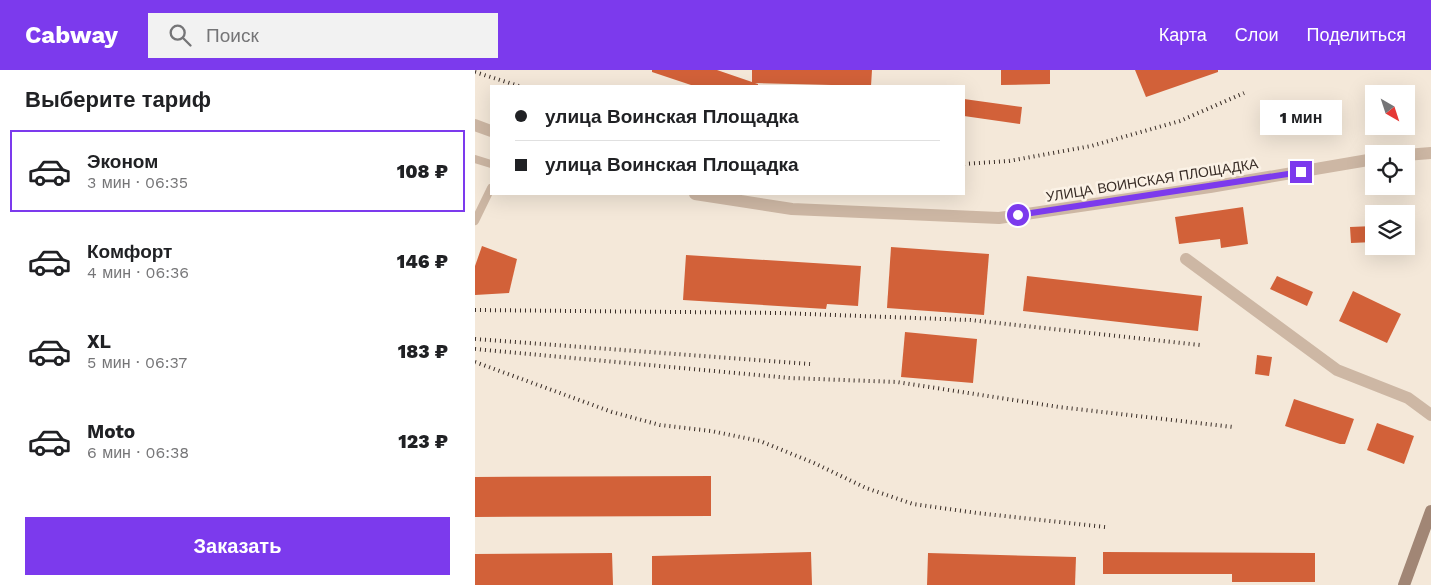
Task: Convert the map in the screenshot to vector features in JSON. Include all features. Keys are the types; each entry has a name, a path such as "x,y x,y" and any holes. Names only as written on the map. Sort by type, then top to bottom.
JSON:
{"main road":[{"path":"1404,585 1428,526 1431,511"}],"street":[{"path":"475,125 490,131"},
{"path":"1415,155 1431,153"},
{"name":"УЛИЦА ВОИНСКАЯ ПЛОЩАДКА","path":"701,195 792,210 999,218 1210,187 1365,161"},
{"path":"1186,259 1337,370 1408,398 1431,415"}],"lane":[{"path":"475,159 490,164"},
{"path":"475,221 490,190"}],"building":[{"path":"652,70 717,70 752,82 752,70 872,70 871,85 755,83 758,85 691,85 652,72"},
{"path":"1001,70 1050,70 1050,84 1001,85"},
{"path":"1135,70 1218,70 1218,72 1146,97"},
{"path":"965,99 1022,107 1020,124 965,116"},
{"path":"1243,207 1248,244 1221,248 1220,239 1179,244 1175,217"},
{"path":"1365,226 1365,242 1351,243 1350,227"},
{"path":"482,246 517,259 509,293 475,295 475,266"},
{"path":"891,247 989,254 984,315 887,308"},
{"path":"686,255 861,266 858,306 827,304 826,309 683,300"},
{"path":"1027,276 1202,296 1198,331 1023,311"},
{"path":"1277,276 1313,292 1307,306 1270,289"},
{"path":"1353,291 1401,314 1387,343 1339,321"},
{"path":"905,332 977,339 973,383 901,377"},
{"path":"1257,355 1272,357 1269,376 1255,374"},
{"path":"1294,399 1354,419 1345,444 1285,426"},
{"path":"1377,423 1414,436 1404,464 1367,450"},
{"path":"711,476 711,516 475,517 475,477"},
{"path":"811,552 812,585 652,585 652,556"},
{"path":"1103,552 1315,553 1315,582 1232,582 1232,574 1103,574"},
{"path":"612,553 613,585 475,585 475,554"},
{"path":"928,553 1076,557 1075,585 927,585"}],"railway":[{"path":"475,72 516,85"},
{"path":"965,164 1009,161 1091,146 1180,121 1244,93"},
{"path":"475,310 780,313 970,320 1200,345"},
{"path":"475,339 810,364"},
{"path":"475,349 790,378 897,382 1059,407 1233,427"},
{"path":"475,362 612,412 660,425 711,431 760,441 814,463 866,488 913,504 1105,527"}],"route":[{"path":"1018,215 1301,172"}]}
